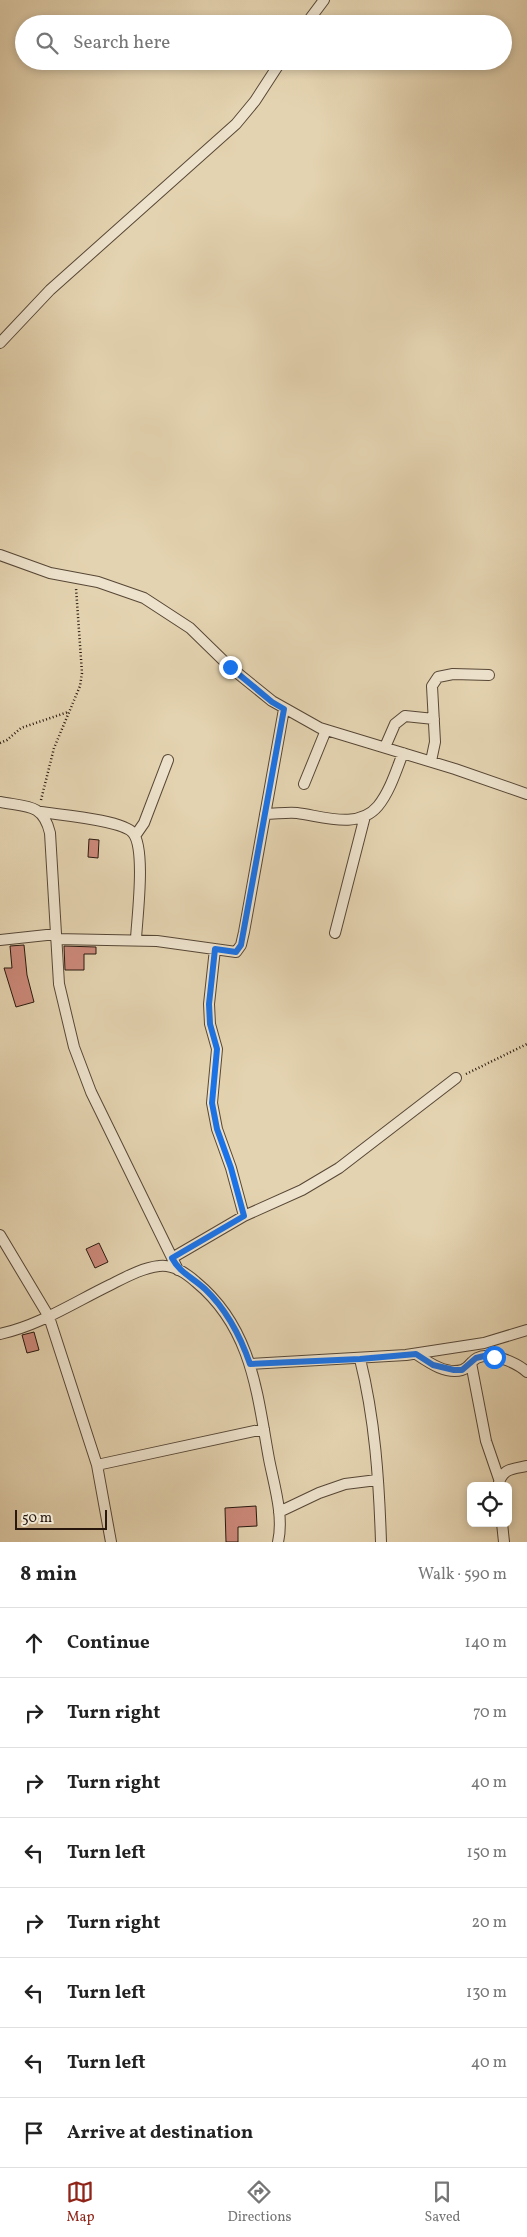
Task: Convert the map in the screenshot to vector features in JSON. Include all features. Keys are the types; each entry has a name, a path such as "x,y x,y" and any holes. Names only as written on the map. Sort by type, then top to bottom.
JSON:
{"street":[{"path":"313,15 324,0"},
{"path":"0,343 50,290 236,124 256,101 275,70"},
{"path":"0,555 50,573 98,582 144,598 190,628 252,686 284,709 326,730 385,747 527,794"},
{"path":"431,762 435,742 432,686 438,677 453,674 490,675"},
{"path":"0,940 56,937 136,939 197,945 236,952 241,945 284,709"},
{"path":"385,747 395,724 405,716 434,719"},
{"path":"304,784 326,730"},
{"path":"266,814 295,813 333,820 366,816 377,807 386,794 403,753"},
{"path":"135,836 144,824 168,760"},
{"path":"0,802 123,827 135,836 138,846 140,871 136,939"},
{"path":"39,810 48,823 50,832 59,984 74,1047 91,1092 178,1270"},
{"path":"335,933 366,816"},
{"path":"215,949 209,1004 210,1024 217,1049 212,1103 217,1129 231,1168 244,1216"},
{"path":"172,1258 244,1216 302,1190 339,1168 456,1078"},
{"path":"0,1235 49,1317 97,1465 111,1542"},
{"path":"0,1334 37,1324 146,1268 161,1265 187,1274 205,1289 225,1311 239,1334 250,1364 279,1512 278,1542"},
{"path":"250,1364 360,1359 416,1354 484,1343 527,1330"},
{"path":"416,1354 433,1365 454,1370 462,1370 476,1358 484,1356 512,1362 527,1372"},
{"path":"360,1359 368,1393 375,1442 382,1542"},
{"path":"471,1363 486,1441 498,1482"},
{"path":"97,1465 264,1429"},
{"path":"498,1482 505,1472 527,1466"},
{"path":"279,1512 319,1493 345,1484 377,1480"},
{"path":"502,1527 504,1542"}],"path":[{"path":"39,810 54,748 80,686 82,673 75,578"},
{"path":"0,743 7,740 21,728 69,712"},
{"path":"456,1078 477,1070 508,1052 527,1044"}],"building":[{"path":"89,839 99,840 98,858 88,857"},
{"path":"24,945 27,975 34,1002 16,1007 4,968 12,968 10,946"},
{"path":"64,946 96,947 96,954 84,954 84,970 65,970"},
{"path":"99,1243 108,1262 95,1268 86,1249"},
{"path":"34,1332 39,1350 27,1353 22,1335"},
{"path":"256,1506 257,1526 238,1527 238,1542 226,1542 225,1508"}],"route":[{"path":"230,667 272,702 284,709 241,945 236,952 215,949 209,1004 210,1024 217,1049 212,1086 212,1103 217,1129 231,1168 244,1216 172,1258 178,1270 187,1274 205,1289 225,1311 239,1334 250,1364 360,1359 416,1354 433,1365 462,1370 476,1358 484,1356 494,1357"}]}
